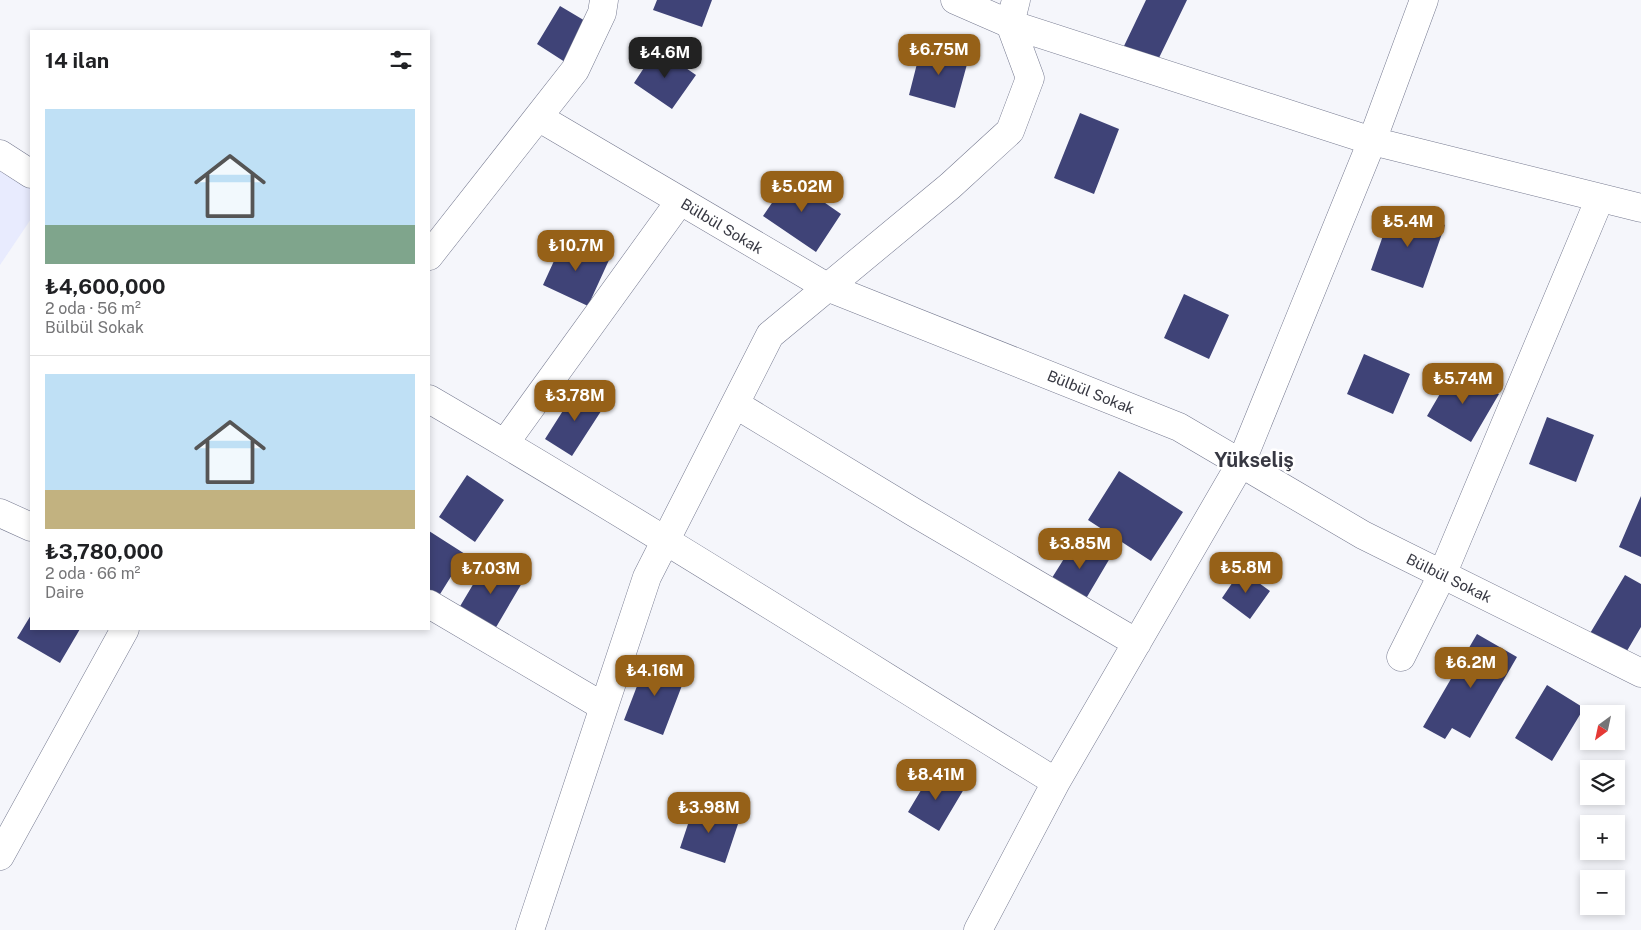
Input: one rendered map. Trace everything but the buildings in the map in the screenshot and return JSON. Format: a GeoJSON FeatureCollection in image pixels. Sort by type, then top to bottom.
{"type":"FeatureCollection","features":[{"type":"Feature","properties":{"kind":"street"},"geometry":{"type":"LineString","coordinates":[[430,255],[575,70],[602,13],[604,0]]}},
{"type":"Feature","properties":{"kind":"street"},"geometry":{"type":"LineString","coordinates":[[955,0],[1013,12],[1372,142],[1641,208]]}},
{"type":"Feature","properties":{"kind":"street"},"geometry":{"type":"LineString","coordinates":[[978,930],[1056,782],[1241,463],[1372,142],[1424,0]]}},
{"type":"Feature","properties":{"kind":"street"},"geometry":{"type":"LineString","coordinates":[[530,930],[647,577],[770,334],[950,186],[1010,131],[1030,78],[1013,12]]}},
{"type":"Feature","properties":{"kind":"street","name":"Bülbül Sokak"},"geometry":{"type":"LineString","coordinates":[[538,116],[827,287],[1179,427],[1363,536],[1641,673]]}},
{"type":"Feature","properties":{"kind":"street"},"geometry":{"type":"LineString","coordinates":[[0,154],[30,173]]}},
{"type":"Feature","properties":{"kind":"street"},"geometry":{"type":"LineString","coordinates":[[1401,657],[1442,575],[1600,198]]}},
{"type":"Feature","properties":{"kind":"street"},"geometry":{"type":"LineString","coordinates":[[505,443],[680,201]]}},
{"type":"Feature","properties":{"kind":"street"},"geometry":{"type":"LineString","coordinates":[[430,400],[505,443],[1056,782]]}},
{"type":"Feature","properties":{"kind":"street"},"geometry":{"type":"LineString","coordinates":[[735,404],[906,508],[1137,643]]}},
{"type":"Feature","properties":{"kind":"street"},"geometry":{"type":"LineString","coordinates":[[0,513],[30,528]]}},
{"type":"Feature","properties":{"kind":"street"},"geometry":{"type":"LineString","coordinates":[[430,605],[604,707]]}},
{"type":"Feature","properties":{"kind":"street"},"geometry":{"type":"LineString","coordinates":[[0,856],[124,630]]}},
{"type":"Feature","properties":{"kind":"shaded area"},"geometry":{"type":"Polygon","coordinates":[[[0,162],[30,179],[30,220],[0,265],[0,162]]]}},
{"type":"Feature","properties":{"kind":"district","name":"Yükseliş"},"geometry":{"type":"Point","coordinates":[1254,460]}}]}
